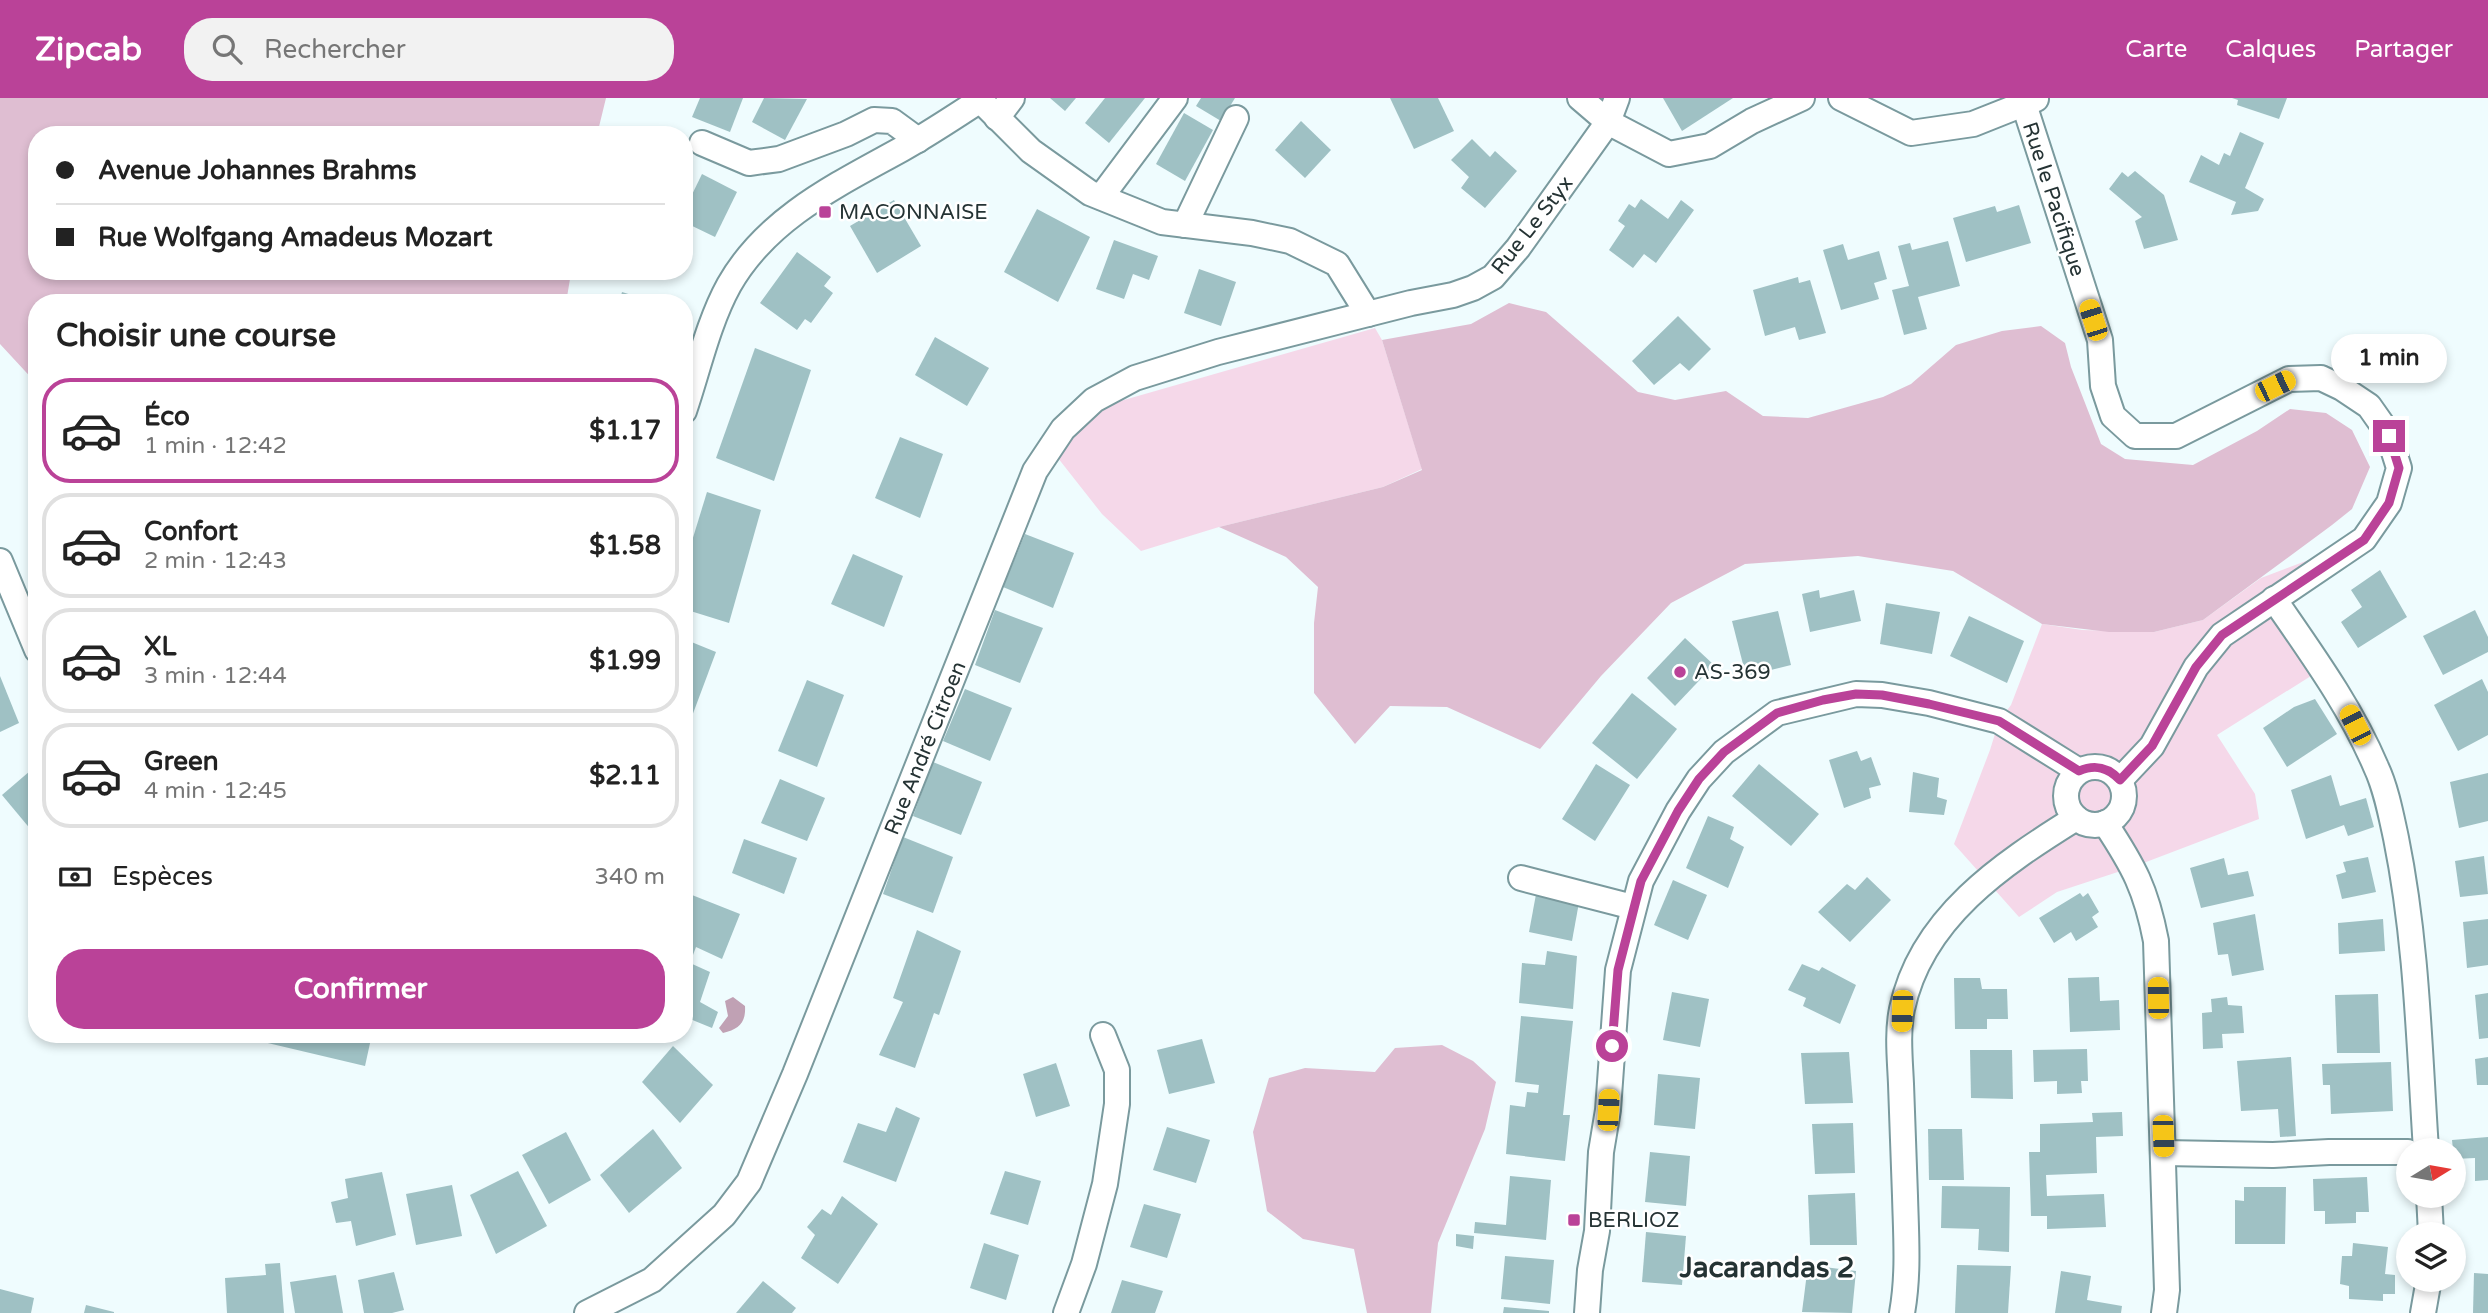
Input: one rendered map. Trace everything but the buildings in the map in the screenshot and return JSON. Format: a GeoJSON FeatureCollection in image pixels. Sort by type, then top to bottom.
{"type":"FeatureCollection","features":[{"type":"Feature","properties":{"kind":"street"},"geometry":{"type":"LineString","coordinates":[[693,383],[718,307],[736,275],[768,234],[802,207],[980,104],[1012,98]]}},
{"type":"Feature","properties":{"kind":"street"},"geometry":{"type":"LineString","coordinates":[[1101,197],[1175,98]]}},
{"type":"Feature","properties":{"kind":"street"},"geometry":{"type":"LineString","coordinates":[[1580,98],[1608,122],[1670,154],[1710,146],[1752,121],[1802,98]]}},
{"type":"Feature","properties":{"kind":"street","name":"Rue Le Styx"},"geometry":{"type":"LineString","coordinates":[[1368,314],[1453,295],[1493,277],[1518,248],[1608,122],[1617,98]]}},
{"type":"Feature","properties":{"kind":"street"},"geometry":{"type":"LineString","coordinates":[[1841,98],[1912,133],[1973,124],[2028,100]]}},
{"type":"Feature","properties":{"kind":"street","name":"Rue le Pacifique"},"geometry":{"type":"LineString","coordinates":[[2028,100],[2100,340],[2103,386],[2113,416],[2135,436],[2176,436],[2289,379],[2321,378],[2369,406],[2388,433],[2399,468],[2389,503],[2364,540],[2222,635],[2196,667],[2152,746],[2120,780]]}},
{"type":"Feature","properties":{"kind":"street"},"geometry":{"type":"LineString","coordinates":[[980,104],[1031,151],[1090,193],[1162,222],[1252,233],[1290,241],[1337,264],[1368,314]]}},
{"type":"Feature","properties":{"kind":"street"},"geometry":{"type":"LineString","coordinates":[[1185,225],[1236,118]]}},
{"type":"Feature","properties":{"kind":"street"},"geometry":{"type":"LineString","coordinates":[[702,143],[749,163],[779,159],[846,134],[874,120],[892,121],[918,140]]}},
{"type":"Feature","properties":{"kind":"street","name":"Rue André Citroen"},"geometry":{"type":"LineString","coordinates":[[587,1313],[652,1280],[724,1215],[749,1182],[795,1074],[1035,471],[1063,429],[1094,400],[1135,378],[1218,352],[1368,314]]}},
{"type":"Feature","properties":{"kind":"street"},"geometry":{"type":"LineString","coordinates":[[0,561],[28,628]]}},
{"type":"Feature","properties":{"kind":"street"},"geometry":{"type":"LineString","coordinates":[[2274,599],[2342,699],[2377,768],[2406,885],[2422,1047],[2426,1138]]}},
{"type":"Feature","properties":{"kind":"street"},"geometry":{"type":"LineString","coordinates":[[1587,1313],[1590,1270],[1597,1231],[1601,1152],[1608,1110],[1618,970],[1641,881],[1678,811],[1699,779],[1724,752],[1777,713],[1801,705],[1856,694],[1882,695],[1937,705],[1999,721],[2079,771]]}},
{"type":"Feature","properties":{"kind":"street"},"geometry":{"type":"LineString","coordinates":[[2105,768],[2120,780],[2123,805],[2119,813],[2105,823],[2090,825],[2076,818],[2070,811],[2066,794],[2072,778],[2079,771],[2105,768]]}},
{"type":"Feature","properties":{"kind":"street"},"geometry":{"type":"LineString","coordinates":[[1902,1313],[1907,1275],[1900,1055],[1902,1011],[1914,971],[1928,944],[1955,909],[1988,878],[2076,818]]}},
{"type":"Feature","properties":{"kind":"street"},"geometry":{"type":"LineString","coordinates":[[2105,823],[2138,879],[2148,902],[2156,942],[2167,1290],[2164,1313]]}},
{"type":"Feature","properties":{"kind":"street"},"geometry":{"type":"LineString","coordinates":[[1521,878],[1633,906]]}},
{"type":"Feature","properties":{"kind":"street"},"geometry":{"type":"LineString","coordinates":[[1066,1313],[1084,1264],[1105,1184],[1115,1118],[1117,1070],[1102,1034]]}},
{"type":"Feature","properties":{"kind":"street"},"geometry":{"type":"LineString","coordinates":[[2164,1153],[2273,1155],[2342,1151],[2396,1152]]}},
{"type":"Feature","properties":{"kind":"street"},"geometry":{"type":"LineString","coordinates":[[2423,1313],[2427,1292]]}},
{"type":"Feature","properties":{"kind":"shaded area"},"geometry":{"type":"Polygon","coordinates":[[[0,98],[606,98],[599,126],[28,126],[28,280],[570,280],[568,294],[28,294],[28,374],[0,344],[0,98]]]}},
{"type":"Feature","properties":{"kind":"shaded area"},"geometry":{"type":"Polygon","coordinates":[[[1509,303],[1546,312],[1638,392],[1675,400],[1726,391],[1763,416],[1808,418],[1883,397],[1911,384],[1956,345],[2002,331],[2041,326],[2065,343],[2071,367],[2101,444],[2125,459],[2193,465],[2257,431],[2290,409],[2326,413],[2352,430],[2370,467],[2352,509],[2203,620],[2154,632],[2109,632],[2042,624],[1953,571],[1858,556],[1745,564],[1671,603],[1601,676],[1540,749],[1447,707],[1390,706],[1355,744],[1314,693],[1314,623],[1318,587],[1286,557],[1219,527],[1383,487],[1422,470],[1382,340],[1471,324],[1509,303]]]}},
{"type":"Feature","properties":{"kind":"shaded area"},"geometry":{"type":"Polygon","coordinates":[[[1375,328],[1382,340],[1422,469],[1383,487],[1219,527],[1141,551],[1102,514],[1054,453],[1086,419],[1117,402],[1375,328]]]}},
{"type":"Feature","properties":{"kind":"shaded area"},"geometry":{"type":"Polygon","coordinates":[[[2364,539],[2275,599],[2322,669],[2217,735],[2255,794],[2259,819],[2133,867],[2057,892],[2019,917],[1954,844],[1999,721],[2011,705],[2042,624],[2082,630],[2154,632],[2203,620],[2261,578],[2364,539]]]}},
{"type":"Feature","properties":{"kind":"shaded area"},"geometry":{"type":"Polygon","coordinates":[[[733,997],[745,1006],[743,1021],[723,1033],[719,1028],[728,1016],[725,1001],[733,997]]]}},
{"type":"Feature","properties":{"kind":"shaded area"},"geometry":{"type":"Polygon","coordinates":[[[1442,1045],[1473,1061],[1496,1082],[1485,1129],[1438,1243],[1431,1313],[1367,1313],[1354,1249],[1303,1239],[1267,1211],[1253,1132],[1269,1078],[1305,1068],[1375,1072],[1395,1048],[1442,1045]]]}},
{"type":"Feature","properties":{"kind":"place","name":"MACONNAISE"},"geometry":{"type":"Point","coordinates":[825,212]}},
{"type":"Feature","properties":{"kind":"place","name":"AS-369"},"geometry":{"type":"Point","coordinates":[1680,672]}},
{"type":"Feature","properties":{"kind":"place","name":"BERLIOZ"},"geometry":{"type":"Point","coordinates":[1574,1220]}},
{"type":"Feature","properties":{"kind":"district","name":"Jacarandas 2"},"geometry":{"type":"Point","coordinates":[1767,1267]}},
{"type":"Feature","properties":{"kind":"route"},"geometry":{"type":"LineString","coordinates":[[1612,1046],[1618,970],[1641,881],[1678,811],[1699,779],[1724,752],[1759,724],[1777,713],[1801,705],[1856,694],[1882,695],[1937,705],[1999,721],[2079,771],[2096,766],[2105,768],[2120,780],[2152,746],[2196,667],[2222,635],[2364,540],[2389,503],[2399,468],[2389,436]]}}]}
